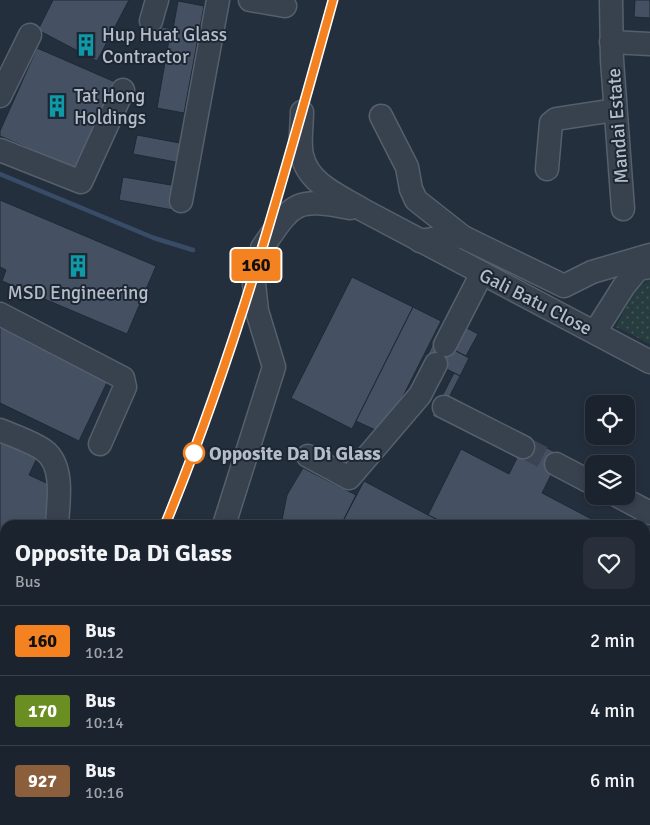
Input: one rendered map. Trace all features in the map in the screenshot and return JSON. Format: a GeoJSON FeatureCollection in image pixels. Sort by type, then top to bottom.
{"type":"FeatureCollection","features":[{"type":"Feature","properties":{"kind":"street"},"geometry":{"type":"LineString","coordinates":[[181,202],[218,0]]}},
{"type":"Feature","properties":{"kind":"street"},"geometry":{"type":"LineString","coordinates":[[250,0],[285,6]]}},
{"type":"Feature","properties":{"kind":"street","name":"Mandai Estate"},"geometry":{"type":"LineString","coordinates":[[611,0],[611,42],[623,209]]}},
{"type":"Feature","properties":{"kind":"street"},"geometry":{"type":"LineString","coordinates":[[0,96],[30,35]]}},
{"type":"Feature","properties":{"kind":"street","name":"Mandai Estate"},"geometry":{"type":"LineString","coordinates":[[611,42],[650,44]]}},
{"type":"Feature","properties":{"kind":"street"},"geometry":{"type":"LineString","coordinates":[[0,150],[81,182],[123,90]]}},
{"type":"Feature","properties":{"kind":"street"},"geometry":{"type":"LineString","coordinates":[[547,169],[552,123],[556,119],[615,110]]}},
{"type":"Feature","properties":{"kind":"street","name":"Gali Batu Close"},"geometry":{"type":"LineString","coordinates":[[302,112],[302,154],[312,177],[363,210],[650,362]]}},
{"type":"Feature","properties":{"kind":"street","name":"Gali Batu Close"},"geometry":{"type":"LineString","coordinates":[[381,116],[407,168],[411,189],[416,200],[463,236],[564,286],[592,272],[650,255]]}},
{"type":"Feature","properties":{"kind":"street","name":"Gali Batu Close"},"geometry":{"type":"LineString","coordinates":[[262,248],[287,211],[302,203],[320,202],[363,210]]}},
{"type":"Feature","properties":{"kind":"street"},"geometry":{"type":"LineString","coordinates":[[420,241],[450,236],[463,236]]}},
{"type":"Feature","properties":{"kind":"street"},"geometry":{"type":"LineString","coordinates":[[595,332],[624,286],[638,269],[650,267]]}},
{"type":"Feature","properties":{"kind":"street"},"geometry":{"type":"LineString","coordinates":[[308,456],[349,478],[434,402],[440,354],[482,273]]}},
{"type":"Feature","properties":{"kind":"street"},"geometry":{"type":"LineString","coordinates":[[226,520],[274,367],[257,311],[254,274]]}},
{"type":"Feature","properties":{"kind":"street"},"geometry":{"type":"LineString","coordinates":[[0,314],[123,378],[125,387],[100,444]]}},
{"type":"Feature","properties":{"kind":"street"},"geometry":{"type":"LineString","coordinates":[[434,402],[523,447]]}},
{"type":"Feature","properties":{"kind":"street"},"geometry":{"type":"LineString","coordinates":[[0,430],[45,450],[52,458],[56,468],[58,489],[57,520]]}},
{"type":"Feature","properties":{"kind":"street"},"geometry":{"type":"LineString","coordinates":[[556,464],[585,479]]}},
{"type":"Feature","properties":{"kind":"street"},"geometry":{"type":"LineString","coordinates":[[635,505],[650,513]]}},
{"type":"Feature","properties":{"kind":"green space"},"geometry":{"type":"Polygon","coordinates":[[[650,280],[650,344],[616,327],[635,293],[650,280]]]}},
{"type":"Feature","properties":{"kind":"building","name":"Hup Huat Glass Contractor"},"geometry":{"type":"Polygon","coordinates":[[[53,0],[129,0],[97,61],[38,30],[53,0]]]}},
{"type":"Feature","properties":{"kind":"building"},"geometry":{"type":"Polygon","coordinates":[[[635,0],[650,0],[650,18],[634,17],[635,0]]]}},
{"type":"Feature","properties":{"kind":"building"},"geometry":{"type":"Polygon","coordinates":[[[178,1],[204,6],[184,113],[157,108],[169,40],[149,36],[151,30],[161,32],[162,27],[173,29],[178,1]]]}},
{"type":"Feature","properties":{"kind":"building","name":"Tat Hong Holdings"},"geometry":{"type":"Polygon","coordinates":[[[37,48],[115,82],[76,169],[0,136],[0,131],[37,48]]]}},
{"type":"Feature","properties":{"kind":"building"},"geometry":{"type":"Polygon","coordinates":[[[137,135],[185,144],[181,163],[133,154],[137,135]]]}},
{"type":"Feature","properties":{"kind":"building"},"geometry":{"type":"Polygon","coordinates":[[[123,177],[177,186],[173,210],[119,200],[123,177]]]}},
{"type":"Feature","properties":{"kind":"building","name":"MSD Engineering"},"geometry":{"type":"Polygon","coordinates":[[[0,200],[156,266],[127,334],[2,281],[6,270],[0,267],[0,200]]]}},
{"type":"Feature","properties":{"kind":"building"},"geometry":{"type":"Polygon","coordinates":[[[352,277],[413,307],[352,429],[291,398],[352,277]]]}},
{"type":"Feature","properties":{"kind":"building"},"geometry":{"type":"Polygon","coordinates":[[[413,307],[441,321],[384,434],[356,421],[413,307]]]}},
{"type":"Feature","properties":{"kind":"building"},"geometry":{"type":"Polygon","coordinates":[[[0,319],[112,372],[79,441],[0,403],[0,319]]]}},
{"type":"Feature","properties":{"kind":"building"},"geometry":{"type":"Polygon","coordinates":[[[465,327],[478,334],[466,356],[454,350],[465,327]]]}},
{"type":"Feature","properties":{"kind":"building"},"geometry":{"type":"Polygon","coordinates":[[[435,340],[469,358],[460,376],[426,358],[435,340]]]}},
{"type":"Feature","properties":{"kind":"building"},"geometry":{"type":"Polygon","coordinates":[[[454,373],[460,376],[438,419],[432,416],[454,373]]]}},
{"type":"Feature","properties":{"kind":"building"},"geometry":{"type":"Polygon","coordinates":[[[527,438],[561,455],[542,493],[593,520],[438,520],[428,515],[461,449],[509,474],[527,438]]]}},
{"type":"Feature","properties":{"kind":"building"},"geometry":{"type":"Polygon","coordinates":[[[0,440],[37,458],[29,475],[53,486],[51,520],[0,520],[0,440]]]}},
{"type":"Feature","properties":{"kind":"building"},"geometry":{"type":"Polygon","coordinates":[[[303,468],[356,495],[344,520],[282,520],[287,495],[303,468]]]}},
{"type":"Feature","properties":{"kind":"building"},"geometry":{"type":"Polygon","coordinates":[[[364,481],[438,520],[344,520],[364,481]]]}},
{"type":"Feature","properties":{"kind":"waterway"},"geometry":{"type":"LineString","coordinates":[[0,174],[154,238],[193,250]]}},
{"type":"Feature","properties":{"kind":"tunnel"},"geometry":{"type":"LineString","coordinates":[[523,447],[556,464]]}},
{"type":"Feature","properties":{"kind":"bus line","name":"160"},"geometry":{"type":"LineString","coordinates":[[167,520],[202,432],[232,345],[302,112],[333,0]]}},
{"type":"Feature","properties":{"kind":"place","name":"Hup Huat Glass Contractor"},"geometry":{"type":"Point","coordinates":[86,45]}},
{"type":"Feature","properties":{"kind":"place","name":"Tat Hong Holdings"},"geometry":{"type":"Point","coordinates":[57,106]}},
{"type":"Feature","properties":{"kind":"place","name":"MSD Engineering"},"geometry":{"type":"Point","coordinates":[78,266]}},
{"type":"Feature","properties":{"kind":"place","name":"Opposite Da Di Glass"},"geometry":{"type":"Point","coordinates":[194,453]}}]}
